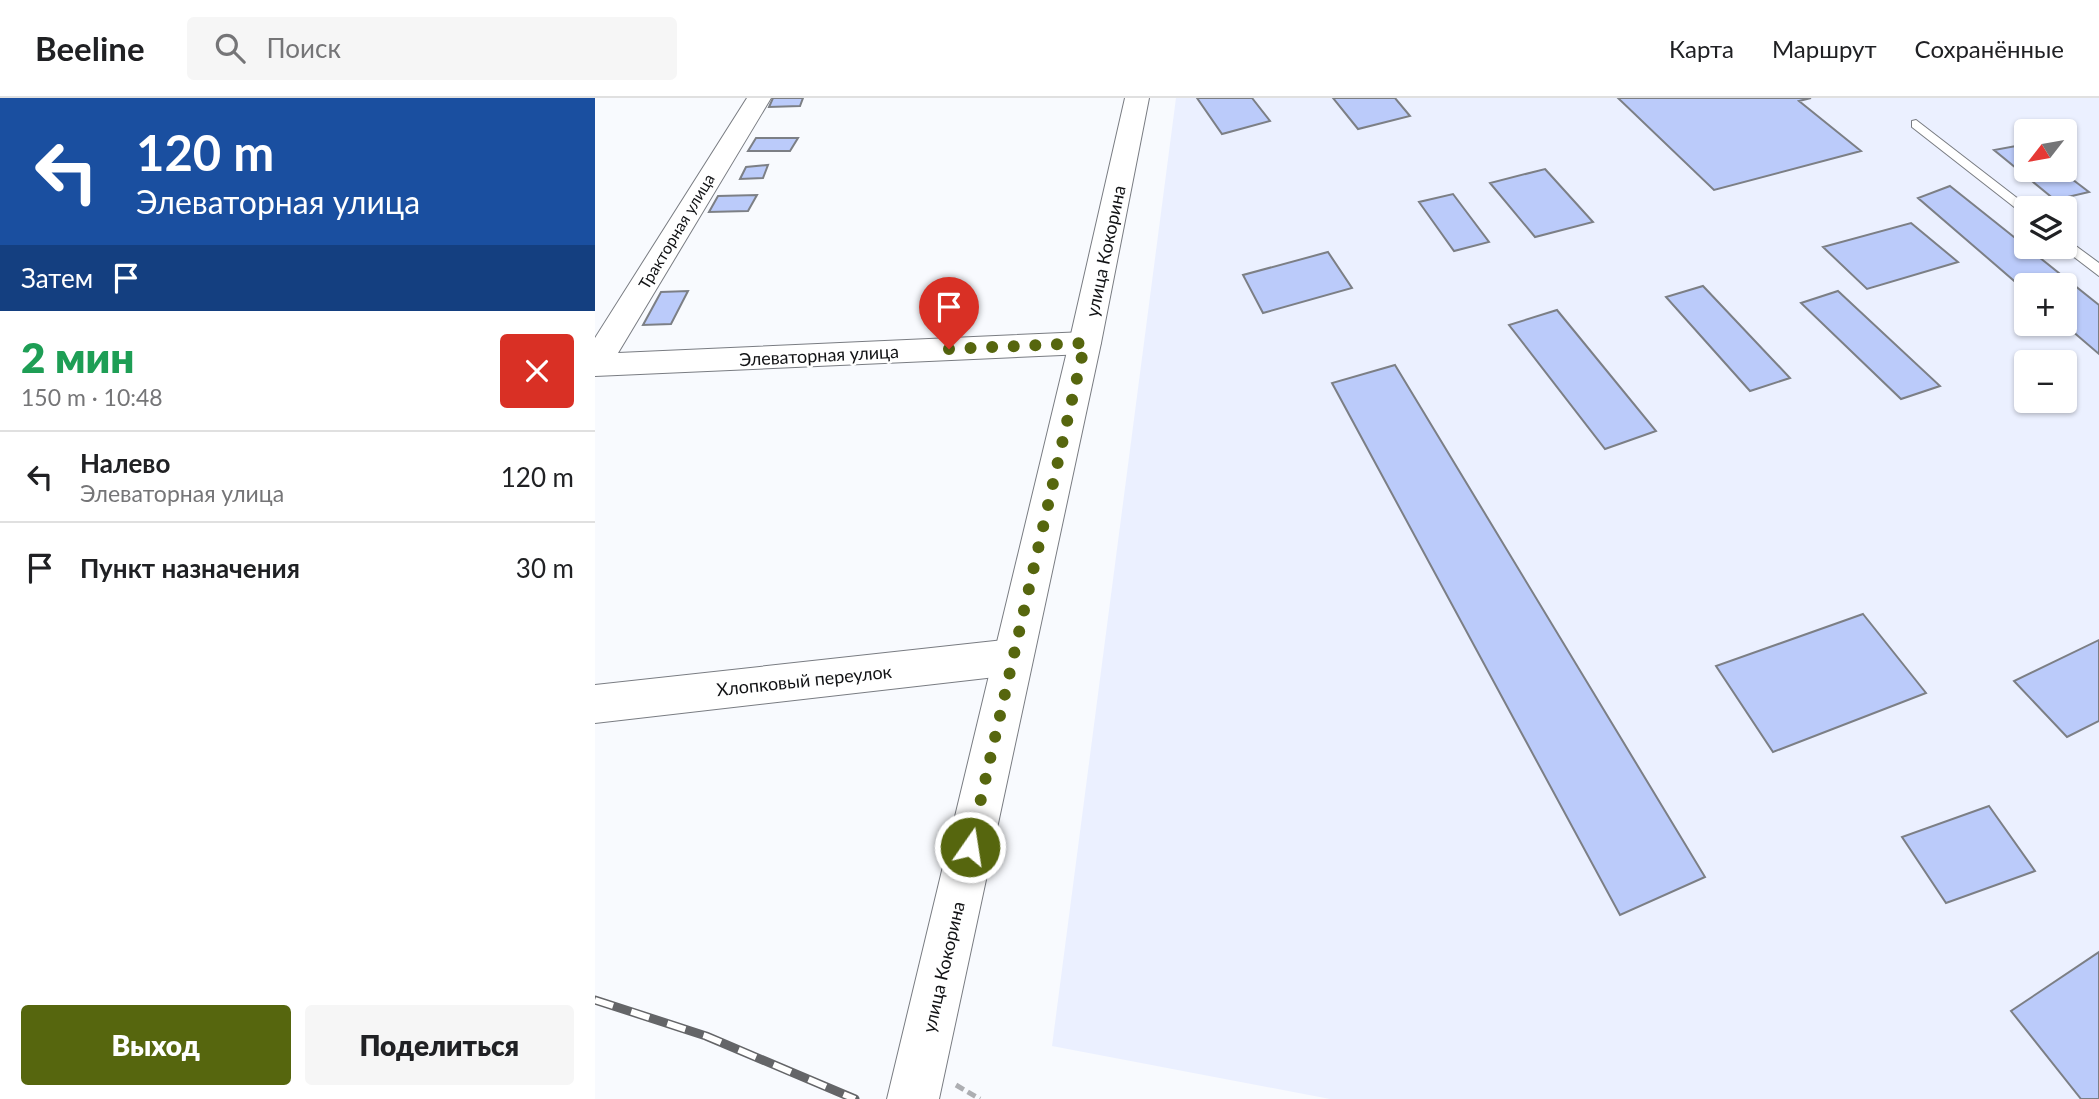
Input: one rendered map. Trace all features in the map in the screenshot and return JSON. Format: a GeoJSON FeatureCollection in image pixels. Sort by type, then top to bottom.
{"type":"FeatureCollection","features":[{"type":"Feature","properties":{"kind":"street","name":"Тракторная улица"},"geometry":{"type":"LineString","coordinates":[[595,365],[759,98]]}},
{"type":"Feature","properties":{"kind":"street","name":"улица Кокорина"},"geometry":{"type":"LineString","coordinates":[[913,1099],[1085,343],[1137,98]]}},
{"type":"Feature","properties":{"kind":"street","name":"Элеваторная улица"},"geometry":{"type":"LineString","coordinates":[[595,365],[1085,343]]}},
{"type":"Feature","properties":{"kind":"street","name":"Хлопковый переулок"},"geometry":{"type":"LineString","coordinates":[[595,704],[1013,657]]}},
{"type":"Feature","properties":{"kind":"lane"},"geometry":{"type":"LineString","coordinates":[[1916,124],[2014,203]]}},
{"type":"Feature","properties":{"kind":"lane"},"geometry":{"type":"LineString","coordinates":[[2077,253],[2099,271]]}},
{"type":"Feature","properties":{"kind":"shaded area"},"geometry":{"type":"Polygon","coordinates":[[[1176,98],[2099,98],[2099,1099],[1330,1099],[1052,1046],[1176,98]]]}},
{"type":"Feature","properties":{"kind":"building"},"geometry":{"type":"Polygon","coordinates":[[[773,98],[803,98],[800,106],[769,107],[773,98]]]}},
{"type":"Feature","properties":{"kind":"building"},"geometry":{"type":"Polygon","coordinates":[[[1197,98],[1252,98],[1270,121],[1222,134],[1197,98]]]}},
{"type":"Feature","properties":{"kind":"building"},"geometry":{"type":"Polygon","coordinates":[[[1333,98],[1395,98],[1410,116],[1358,129],[1333,98]]]}},
{"type":"Feature","properties":{"kind":"building"},"geometry":{"type":"Polygon","coordinates":[[[1618,98],[1811,98],[1799,101],[1861,151],[1714,190],[1618,98]]]}},
{"type":"Feature","properties":{"kind":"building"},"geometry":{"type":"Polygon","coordinates":[[[756,138],[798,138],[790,151],[748,151],[756,138]]]}},
{"type":"Feature","properties":{"kind":"building"},"geometry":{"type":"Polygon","coordinates":[[[2014,146],[2014,166],[1994,150],[2014,146]]]}},
{"type":"Feature","properties":{"kind":"building"},"geometry":{"type":"Polygon","coordinates":[[[768,165],[763,178],[740,179],[746,167],[768,165]]]}},
{"type":"Feature","properties":{"kind":"building"},"geometry":{"type":"Polygon","coordinates":[[[1545,169],[1593,222],[1535,237],[1490,183],[1545,169]]]}},
{"type":"Feature","properties":{"kind":"building"},"geometry":{"type":"Polygon","coordinates":[[[2033,182],[2076,182],[2089,192],[2072,196],[2050,196],[2033,182]]]}},
{"type":"Feature","properties":{"kind":"building"},"geometry":{"type":"Polygon","coordinates":[[[1950,186],[2014,237],[2014,259],[2041,259],[2059,273],[2014,273],[2014,281],[1918,198],[1950,186]]]}},
{"type":"Feature","properties":{"kind":"building"},"geometry":{"type":"Polygon","coordinates":[[[1453,194],[1489,242],[1454,251],[1419,202],[1453,194]]]}},
{"type":"Feature","properties":{"kind":"building"},"geometry":{"type":"Polygon","coordinates":[[[757,195],[748,211],[709,212],[718,196],[757,195]]]}},
{"type":"Feature","properties":{"kind":"building"},"geometry":{"type":"Polygon","coordinates":[[[1911,223],[1958,262],[1867,289],[1823,247],[1911,223]]]}},
{"type":"Feature","properties":{"kind":"building"},"geometry":{"type":"Polygon","coordinates":[[[1328,252],[1352,288],[1263,313],[1243,275],[1328,252]]]}},
{"type":"Feature","properties":{"kind":"building"},"geometry":{"type":"Polygon","coordinates":[[[1703,286],[1790,378],[1750,391],[1666,297],[1703,286]]]}},
{"type":"Feature","properties":{"kind":"building"},"geometry":{"type":"Polygon","coordinates":[[[2077,287],[2099,305],[2099,354],[2077,335],[2077,287]]]}},
{"type":"Feature","properties":{"kind":"building"},"geometry":{"type":"Polygon","coordinates":[[[688,291],[671,324],[643,325],[661,292],[688,291]]]}},
{"type":"Feature","properties":{"kind":"building"},"geometry":{"type":"Polygon","coordinates":[[[1838,291],[1940,386],[1901,399],[1801,303],[1838,291]]]}},
{"type":"Feature","properties":{"kind":"building"},"geometry":{"type":"Polygon","coordinates":[[[1557,310],[1656,431],[1605,449],[1509,325],[1557,310]]]}},
{"type":"Feature","properties":{"kind":"building"},"geometry":{"type":"Polygon","coordinates":[[[1395,365],[1705,877],[1620,915],[1332,383],[1395,365]]]}},
{"type":"Feature","properties":{"kind":"building"},"geometry":{"type":"Polygon","coordinates":[[[1863,614],[1926,693],[1773,752],[1716,666],[1863,614]]]}},
{"type":"Feature","properties":{"kind":"building"},"geometry":{"type":"Polygon","coordinates":[[[2099,640],[2099,721],[2067,737],[2014,681],[2099,640]]]}},
{"type":"Feature","properties":{"kind":"building"},"geometry":{"type":"Polygon","coordinates":[[[1989,806],[2035,871],[1946,903],[1902,837],[1989,806]]]}},
{"type":"Feature","properties":{"kind":"building"},"geometry":{"type":"Polygon","coordinates":[[[2099,952],[2099,1099],[2081,1099],[2011,1011],[2099,952]]]}},
{"type":"Feature","properties":{"kind":"railway"},"geometry":{"type":"LineString","coordinates":[[595,1000],[706,1036],[855,1099]]}},
{"type":"Feature","properties":{"kind":"route"},"geometry":{"type":"LineString","coordinates":[[949,349],[1085,343],[970,847]]}}]}
